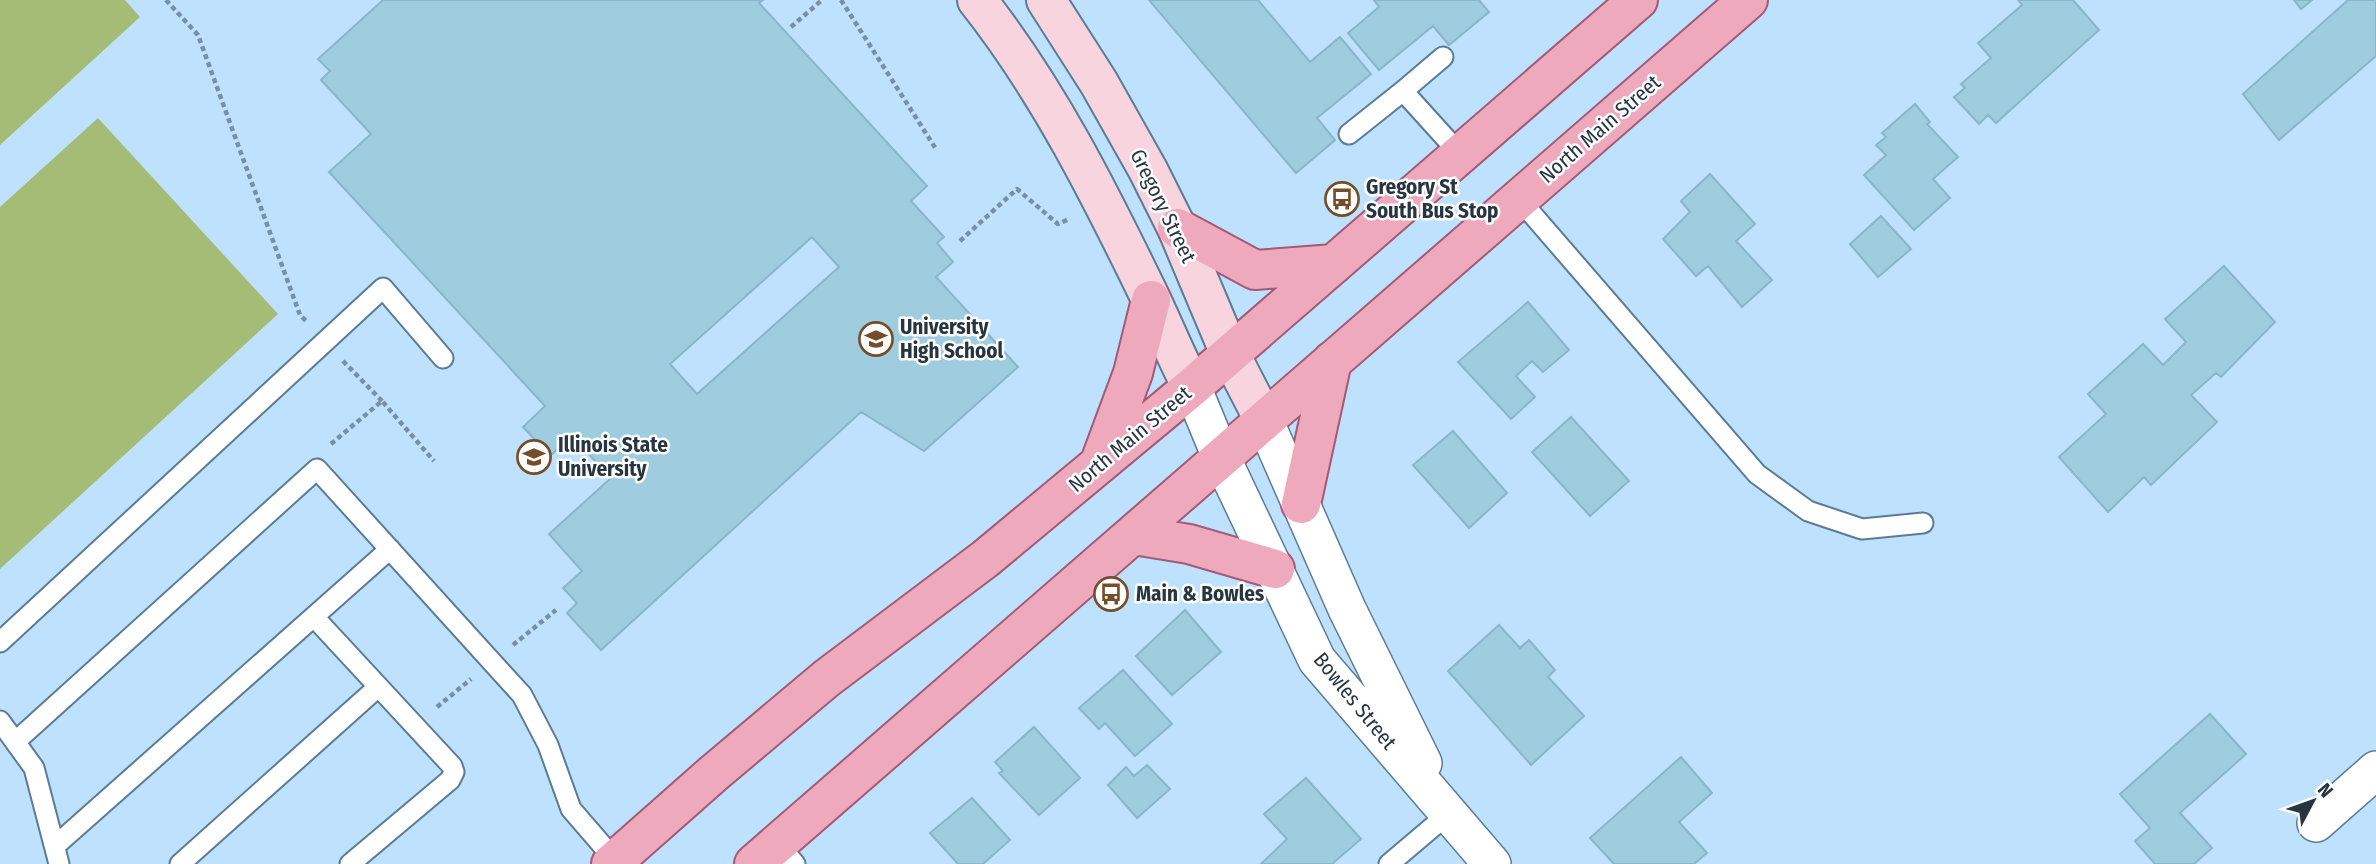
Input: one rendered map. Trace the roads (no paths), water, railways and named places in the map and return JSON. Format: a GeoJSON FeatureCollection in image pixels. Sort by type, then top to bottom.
{"type":"FeatureCollection","features":[{"type":"Feature","properties":{"kind":"main road"},"geometry":{"type":"LineString","coordinates":[[977,0],[1057,116],[1102,200],[1192,387]]}},
{"type":"Feature","properties":{"kind":"main road","name":"Gregory Street"},"geometry":{"type":"LineString","coordinates":[[1046,0],[1099,83],[1148,170],[1177,228],[1230,354],[1264,420]]}},
{"type":"Feature","properties":{"kind":"main road","name":"North Main Street"},"geometry":{"type":"LineString","coordinates":[[613,862],[817,687],[985,559],[1192,387],[1638,0]]}},
{"type":"Feature","properties":{"kind":"main road","name":"North Main Street"},"geometry":{"type":"LineString","coordinates":[[776,857],[1221,457],[1748,0]]}},
{"type":"Feature","properties":{"kind":"main road"},"geometry":{"type":"LineString","coordinates":[[1177,228],[1255,270],[1334,264]]}},
{"type":"Feature","properties":{"kind":"main road"},"geometry":{"type":"LineString","coordinates":[[1100,464],[1133,373],[1151,300]]}},
{"type":"Feature","properties":{"kind":"main road"},"geometry":{"type":"LineString","coordinates":[[1301,504],[1332,361]]}},
{"type":"Feature","properties":{"kind":"main road"},"geometry":{"type":"LineString","coordinates":[[1134,535],[1189,544],[1275,569]]}},
{"type":"Feature","properties":{"kind":"street","name":"Bowles Street"},"geometry":{"type":"LineString","coordinates":[[1192,387],[1221,457],[1317,660],[1492,864]]}},
{"type":"Feature","properties":{"kind":"street","name":"Bowles Street"},"geometry":{"type":"LineString","coordinates":[[1264,420],[1347,609],[1448,814]]}},
{"type":"Feature","properties":{"kind":"street"},"geometry":{"type":"LineString","coordinates":[[2316,823],[2376,770]]}},
{"type":"Feature","properties":{"kind":"lane"},"geometry":{"type":"LineString","coordinates":[[1349,134],[1443,57]]}},
{"type":"Feature","properties":{"kind":"lane"},"geometry":{"type":"LineString","coordinates":[[1403,90],[1460,154]]}},
{"type":"Feature","properties":{"kind":"lane"},"geometry":{"type":"LineString","coordinates":[[1519,199],[1757,474],[1808,511],[1862,529],[1923,523]]}},
{"type":"Feature","properties":{"kind":"lane"},"geometry":{"type":"LineString","coordinates":[[0,642],[383,288],[443,358]]}},
{"type":"Feature","properties":{"kind":"lane"},"geometry":{"type":"LineString","coordinates":[[15,741],[317,469],[522,695],[548,745],[572,809],[613,862]]}},
{"type":"Feature","properties":{"kind":"lane"},"geometry":{"type":"LineString","coordinates":[[0,722],[34,768],[57,855],[390,549]]}},
{"type":"Feature","properties":{"kind":"lane"},"geometry":{"type":"LineString","coordinates":[[314,617],[452,765],[454,772],[450,780],[350,864]]}},
{"type":"Feature","properties":{"kind":"lane"},"geometry":{"type":"LineString","coordinates":[[180,864],[378,687]]}},
{"type":"Feature","properties":{"kind":"lane"},"geometry":{"type":"LineString","coordinates":[[1390,864],[1448,814]]}},
{"type":"Feature","properties":{"kind":"place","name":"Gregory St South Bus Stop"},"geometry":{"type":"Point","coordinates":[1342,199]}},
{"type":"Feature","properties":{"kind":"place","name":"University High School"},"geometry":{"type":"Point","coordinates":[876,339]}},
{"type":"Feature","properties":{"kind":"place","name":"Illinois State University"},"geometry":{"type":"Point","coordinates":[534,457]}},
{"type":"Feature","properties":{"kind":"place","name":"Main & Bowles"},"geometry":{"type":"Point","coordinates":[1111,594]}}]}
